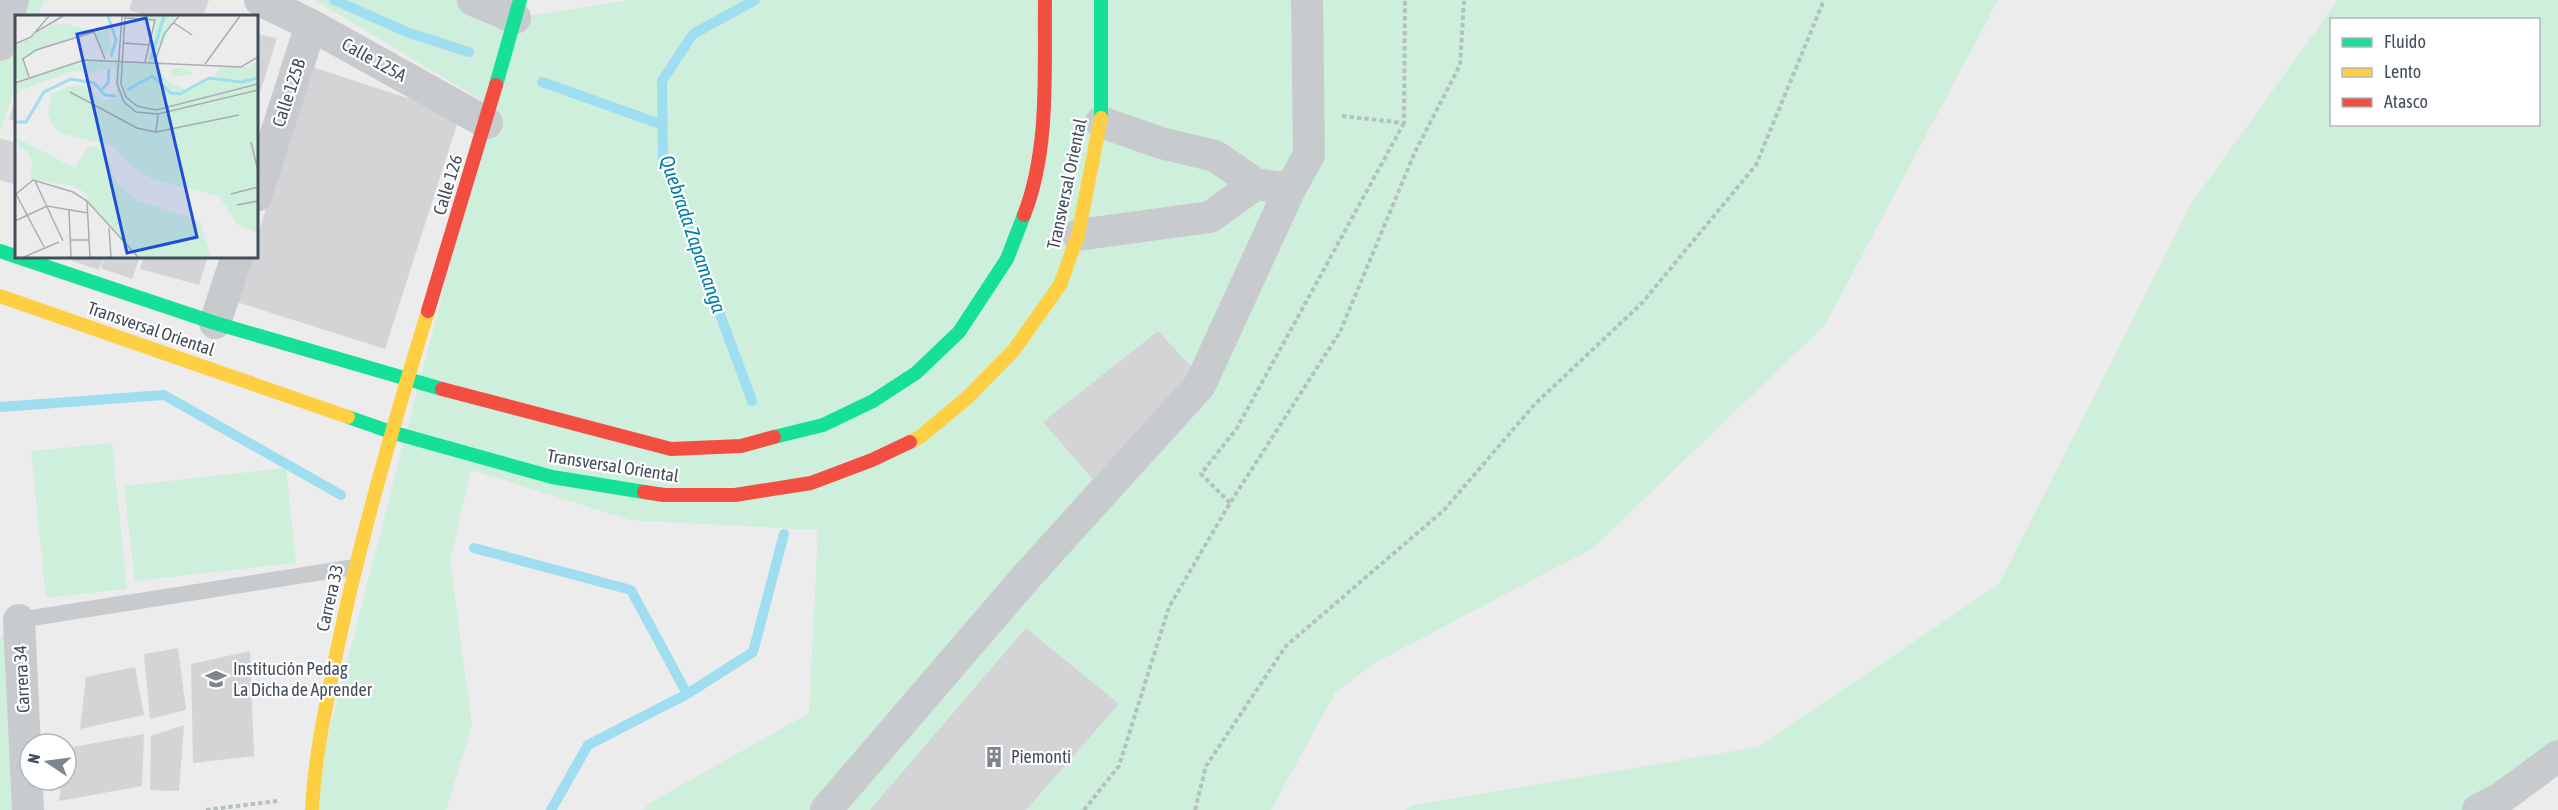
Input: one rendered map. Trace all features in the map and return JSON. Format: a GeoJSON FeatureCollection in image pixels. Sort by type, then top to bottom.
{"type":"FeatureCollection","features":[{"type":"Feature","properties":{"kind":"main road","name":"Transversal Oriental"},"geometry":{"type":"LineString","coordinates":[[21,258],[215,323],[406,379],[671,448],[741,446],[823,425],[873,401],[916,373],[959,332],[1007,259],[1031,197],[1042,131],[1046,64],[1045,0]]}},
{"type":"Feature","properties":{"kind":"main road","name":"Transversal Oriental"},"geometry":{"type":"LineString","coordinates":[[0,296],[391,432],[552,477],[664,495],[735,495],[811,483],[872,460],[920,437],[968,397],[1014,350],[1060,285],[1077,235],[1101,122],[1101,0]]}},
{"type":"Feature","properties":{"kind":"main road","name":"Calle 126"},"geometry":{"type":"LineString","coordinates":[[391,432],[487,123],[518,9]]}},
{"type":"Feature","properties":{"kind":"main road","name":"Transversal Oriental"},"geometry":{"type":"LineString","coordinates":[[0,251],[15,256]]}},
{"type":"Feature","properties":{"kind":"main road","name":"Carrera 33"},"geometry":{"type":"LineString","coordinates":[[312,803],[338,643],[355,567],[391,432]]}},
{"type":"Feature","properties":{"kind":"street"},"geometry":{"type":"LineString","coordinates":[[0,45],[13,0]]}},
{"type":"Feature","properties":{"kind":"street","name":"Calle 125A"},"geometry":{"type":"LineString","coordinates":[[260,0],[311,25],[487,123]]}},
{"type":"Feature","properties":{"kind":"street"},"geometry":{"type":"LineString","coordinates":[[473,0],[518,9]]}},
{"type":"Feature","properties":{"kind":"street"},"geometry":{"type":"LineString","coordinates":[[826,810],[1028,575],[1200,385],[1290,189],[1309,155],[1307,0]]}},
{"type":"Feature","properties":{"kind":"street","name":"Calle 125B"},"geometry":{"type":"LineString","coordinates":[[258,190],[311,25]]}},
{"type":"Feature","properties":{"kind":"street"},"geometry":{"type":"LineString","coordinates":[[1101,122],[1161,143],[1215,156],[1256,184],[1290,189]]}},
{"type":"Feature","properties":{"kind":"street"},"geometry":{"type":"LineString","coordinates":[[1077,235],[1210,217],[1256,184]]}},
{"type":"Feature","properties":{"kind":"street"},"geometry":{"type":"LineString","coordinates":[[215,323],[236,258]]}},
{"type":"Feature","properties":{"kind":"street","name":"Carrera 34"},"geometry":{"type":"LineString","coordinates":[[19,620],[28,810]]}},
{"type":"Feature","properties":{"kind":"street"},"geometry":{"type":"LineString","coordinates":[[2478,810],[2501,798],[2558,756]]}},
{"type":"Feature","properties":{"kind":"lane"},"geometry":{"type":"LineString","coordinates":[[19,620],[355,567]]}},
{"type":"Feature","properties":{"kind":"path"},"geometry":{"type":"LineString","coordinates":[[1230,503],[1201,474],[1237,428],[1404,123],[1405,0]]}},
{"type":"Feature","properties":{"kind":"path"},"geometry":{"type":"LineString","coordinates":[[1195,810],[1206,766],[1286,646],[1444,510],[1535,404],[1642,303],[1756,165],[1824,0]]}},
{"type":"Feature","properties":{"kind":"path"},"geometry":{"type":"LineString","coordinates":[[1084,810],[1119,766],[1169,607],[1230,503],[1340,332],[1415,152],[1460,64],[1464,2]]}},
{"type":"Feature","properties":{"kind":"path"},"geometry":{"type":"LineString","coordinates":[[1308,112],[1404,123]]}},
{"type":"Feature","properties":{"kind":"path"},"geometry":{"type":"LineString","coordinates":[[206,810],[312,803]]}},
{"type":"Feature","properties":{"kind":"green space"},"geometry":{"type":"Polygon","coordinates":[[[0,0],[44,0],[38,15],[15,15],[15,86],[0,133],[0,0]]]}},
{"type":"Feature","properties":{"kind":"green space"},"geometry":{"type":"Polygon","coordinates":[[[315,0],[473,0],[515,18],[630,0],[1998,0],[1825,325],[1593,548],[1373,664],[1335,693],[1271,810],[644,810],[648,804],[809,713],[818,530],[630,520],[471,470],[450,560],[472,726],[446,810],[312,810],[312,797],[491,106],[315,0]]]}},
{"type":"Feature","properties":{"kind":"green space"},"geometry":{"type":"Polygon","coordinates":[[[2338,0],[2558,0],[2558,766],[2478,810],[1405,810],[1413,805],[1758,747],[1999,584],[2191,204],[2338,0]]]}},
{"type":"Feature","properties":{"kind":"green space"},"geometry":{"type":"Polygon","coordinates":[[[112,443],[127,589],[46,598],[31,451],[112,443]]]}},
{"type":"Feature","properties":{"kind":"green space"},"geometry":{"type":"Polygon","coordinates":[[[286,468],[296,563],[135,581],[124,486],[286,468]]]}},
{"type":"Feature","properties":{"kind":"green space"},"geometry":{"type":"Polygon","coordinates":[[[10,621],[20,732],[18,732],[18,792],[25,792],[27,810],[0,810],[0,640],[10,621]]]}},
{"type":"Feature","properties":{"kind":"building"},"geometry":{"type":"Polygon","coordinates":[[[132,0],[209,0],[203,15],[146,15],[129,10],[132,0]]]}},
{"type":"Feature","properties":{"kind":"building"},"geometry":{"type":"Polygon","coordinates":[[[258,34],[277,38],[258,100],[258,34]]]}},
{"type":"Feature","properties":{"kind":"building"},"geometry":{"type":"Polygon","coordinates":[[[312,67],[460,115],[385,349],[237,302],[250,258],[258,258],[258,234],[312,67]]]}},
{"type":"Feature","properties":{"kind":"building"},"geometry":{"type":"Polygon","coordinates":[[[15,99],[15,122],[9,119],[15,99]]]}},
{"type":"Feature","properties":{"kind":"building"},"geometry":{"type":"Polygon","coordinates":[[[0,138],[15,143],[15,185],[0,180],[0,138]]]}},
{"type":"Feature","properties":{"kind":"building"},"geometry":{"type":"Polygon","coordinates":[[[73,258],[103,258],[99,270],[72,261],[73,258]]]}},
{"type":"Feature","properties":{"kind":"building"},"geometry":{"type":"Polygon","coordinates":[[[104,258],[140,258],[132,279],[101,268],[104,258]]]}},
{"type":"Feature","properties":{"kind":"building"},"geometry":{"type":"Polygon","coordinates":[[[143,258],[207,258],[199,285],[140,269],[143,258]]]}},
{"type":"Feature","properties":{"kind":"building"},"geometry":{"type":"Polygon","coordinates":[[[1158,331],[1201,377],[1095,482],[1043,422],[1158,331]]]}},
{"type":"Feature","properties":{"kind":"building","name":"Piemonti"},"geometry":{"type":"Polygon","coordinates":[[[1026,628],[1119,704],[1026,810],[870,810],[1026,628]]]}},
{"type":"Feature","properties":{"kind":"building"},"geometry":{"type":"Polygon","coordinates":[[[178,648],[186,710],[150,719],[144,654],[178,648]]]}},
{"type":"Feature","properties":{"kind":"building"},"geometry":{"type":"Polygon","coordinates":[[[250,651],[254,756],[193,763],[191,664],[250,651]]]}},
{"type":"Feature","properties":{"kind":"building"},"geometry":{"type":"Polygon","coordinates":[[[135,667],[144,715],[80,729],[86,677],[135,667]]]}},
{"type":"Feature","properties":{"kind":"building"},"geometry":{"type":"Polygon","coordinates":[[[184,725],[179,791],[150,790],[151,736],[184,725]]]}},
{"type":"Feature","properties":{"kind":"building"},"geometry":{"type":"Polygon","coordinates":[[[144,734],[142,786],[59,801],[60,792],[78,792],[78,746],[144,734]]]}},
{"type":"Feature","properties":{"kind":"waterway"},"geometry":{"type":"LineString","coordinates":[[334,0],[409,33],[469,52]]}},
{"type":"Feature","properties":{"kind":"waterway","name":"Quebrada Zapamanga"},"geometry":{"type":"LineString","coordinates":[[752,401],[663,160],[662,81],[693,34],[755,0]]}},
{"type":"Feature","properties":{"kind":"waterway"},"geometry":{"type":"LineString","coordinates":[[542,82],[663,125]]}},
{"type":"Feature","properties":{"kind":"waterway"},"geometry":{"type":"LineString","coordinates":[[0,407],[164,395],[341,495]]}},
{"type":"Feature","properties":{"kind":"waterway","name":"Quebrada Zapamanga"},"geometry":{"type":"LineString","coordinates":[[551,810],[588,745],[687,694],[753,652],[784,534]]}},
{"type":"Feature","properties":{"kind":"waterway"},"geometry":{"type":"LineString","coordinates":[[474,548],[631,590],[687,694]]}},
{"type":"Feature","properties":{"kind":"traffic: fast"},"geometry":{"type":"LineString","coordinates":[[496,85],[520,0]]}},
{"type":"Feature","properties":{"kind":"traffic: fast"},"geometry":{"type":"LineString","coordinates":[[1101,0],[1101,118]]}},
{"type":"Feature","properties":{"kind":"traffic: fast"},"geometry":{"type":"LineString","coordinates":[[774,437],[823,425],[873,401],[916,373],[959,332],[1007,259],[1024,215]]}},
{"type":"Feature","properties":{"kind":"traffic: fast"},"geometry":{"type":"LineString","coordinates":[[0,251],[15,256]]}},
{"type":"Feature","properties":{"kind":"traffic: fast"},"geometry":{"type":"LineString","coordinates":[[21,258],[215,323],[442,389]]}},
{"type":"Feature","properties":{"kind":"traffic: fast"},"geometry":{"type":"LineString","coordinates":[[348,417],[391,432],[552,477],[644,492]]}},
{"type":"Feature","properties":{"kind":"traffic: slow"},"geometry":{"type":"LineString","coordinates":[[910,442],[920,437],[968,397],[1014,350],[1060,285],[1078,235],[1101,118]]}},
{"type":"Feature","properties":{"kind":"traffic: slow"},"geometry":{"type":"LineString","coordinates":[[0,296],[348,417]]}},
{"type":"Feature","properties":{"kind":"traffic: slow"},"geometry":{"type":"LineString","coordinates":[[312,810],[323,722],[342,625],[388,445],[428,311]]}},
{"type":"Feature","properties":{"kind":"traffic: jam"},"geometry":{"type":"LineString","coordinates":[[1024,215],[1038,163],[1042,136],[1045,82],[1045,0]]}},
{"type":"Feature","properties":{"kind":"traffic: jam"},"geometry":{"type":"LineString","coordinates":[[428,311],[496,85]]}},
{"type":"Feature","properties":{"kind":"traffic: jam"},"geometry":{"type":"LineString","coordinates":[[442,389],[671,449],[741,446],[774,437]]}},
{"type":"Feature","properties":{"kind":"traffic: jam"},"geometry":{"type":"LineString","coordinates":[[644,492],[664,495],[735,495],[811,483],[872,460],[910,442]]}},
{"type":"Feature","properties":{"kind":"place","name":"Institución Pedag La Dicha de Aprender"},"geometry":{"type":"Point","coordinates":[216,679]}},
{"type":"Feature","properties":{"kind":"place","name":"Piemonti"},"geometry":{"type":"Point","coordinates":[994,757]}}]}
